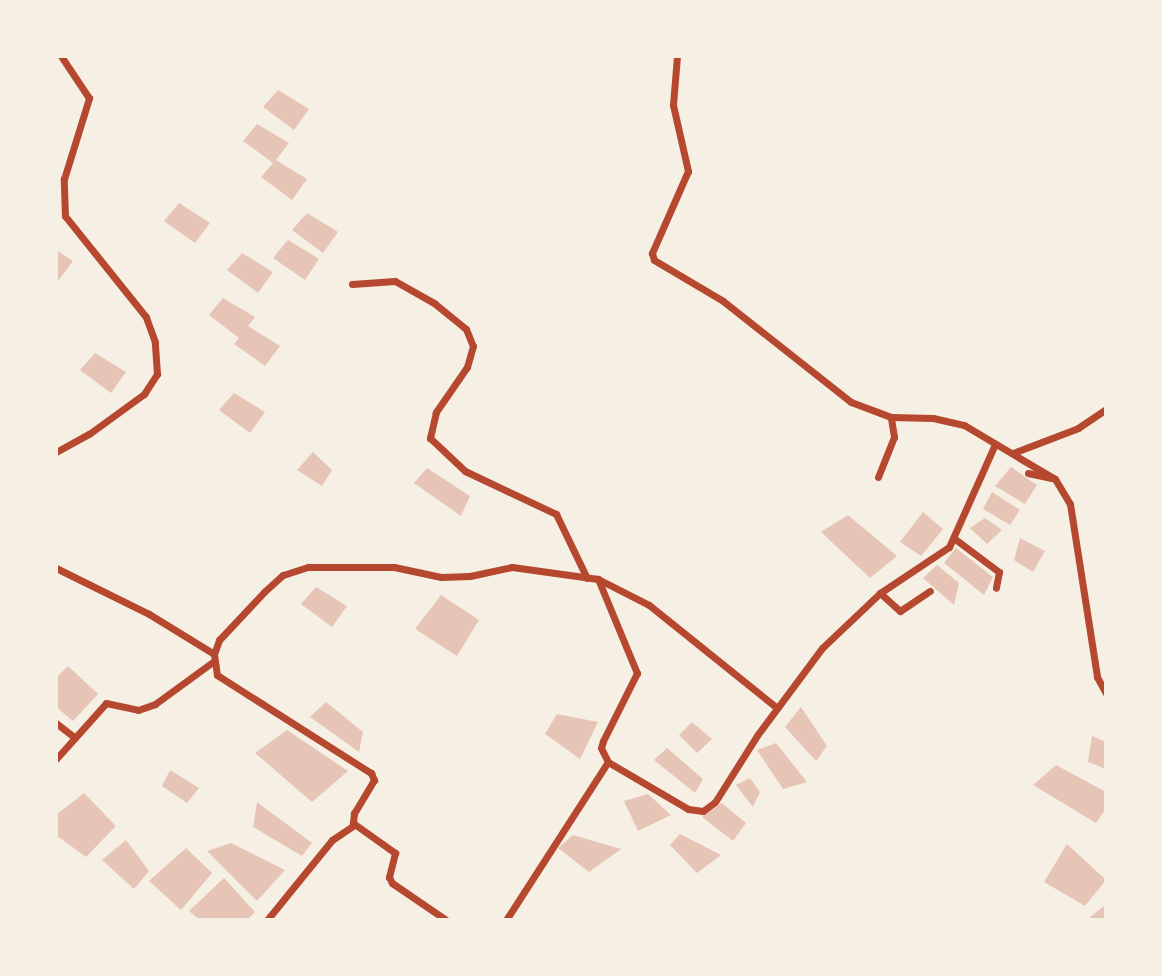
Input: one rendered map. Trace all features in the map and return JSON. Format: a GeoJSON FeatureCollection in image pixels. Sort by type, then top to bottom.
{"type":"FeatureCollection","features":[{"type":"Feature","properties":{"kind":"street"},"geometry":{"type":"LineString","coordinates":[[56,452],[89,434],[144,394],[157,374],[155,342],[146,317],[65,216],[59,198],[89,98],[61,56]]}},
{"type":"Feature","properties":{"kind":"street"},"geometry":{"type":"LineString","coordinates":[[677,56],[673,104],[688,171],[652,253],[654,260],[723,301],[794,354],[836,393],[891,417],[946,419],[1013,453],[1055,479],[1070,504],[1097,677],[1106,693]]}},
{"type":"Feature","properties":{"kind":"street"},"geometry":{"type":"LineString","coordinates":[[352,284],[395,281],[434,303],[466,329],[472,346],[467,367],[436,412],[430,438],[465,471],[556,514],[587,578]]}},
{"type":"Feature","properties":{"kind":"street"},"geometry":{"type":"LineString","coordinates":[[1013,453],[1078,428],[1106,409]]}},
{"type":"Feature","properties":{"kind":"street"},"geometry":{"type":"LineString","coordinates":[[878,477],[894,437],[891,417]]}},
{"type":"Feature","properties":{"kind":"street"},"geometry":{"type":"LineString","coordinates":[[598,579],[637,673],[601,748],[608,762],[688,809],[703,811],[715,802],[777,708],[822,648],[880,593],[938,557],[955,538],[996,444]]}},
{"type":"Feature","properties":{"kind":"street"},"geometry":{"type":"LineString","coordinates":[[1028,472],[1055,479]]}},
{"type":"Feature","properties":{"kind":"street"},"geometry":{"type":"LineString","coordinates":[[955,538],[999,572],[996,588]]}},
{"type":"Feature","properties":{"kind":"street"},"geometry":{"type":"LineString","coordinates":[[354,825],[354,813],[374,780],[371,773],[217,676],[214,657],[219,640],[283,575],[308,567],[394,567],[441,577],[470,576],[512,567],[598,579],[649,605],[777,708]]}},
{"type":"Feature","properties":{"kind":"street"},"geometry":{"type":"LineString","coordinates":[[56,568],[149,614],[214,657]]}},
{"type":"Feature","properties":{"kind":"street"},"geometry":{"type":"LineString","coordinates":[[880,593],[900,611],[930,591]]}},
{"type":"Feature","properties":{"kind":"street"},"geometry":{"type":"LineString","coordinates":[[56,759],[106,703],[138,709],[155,704],[214,657]]}},
{"type":"Feature","properties":{"kind":"street"},"geometry":{"type":"LineString","coordinates":[[56,723],[75,738]]}},
{"type":"Feature","properties":{"kind":"street"},"geometry":{"type":"LineString","coordinates":[[506,920],[608,762]]}},
{"type":"Feature","properties":{"kind":"street"},"geometry":{"type":"LineString","coordinates":[[267,920],[332,840],[354,825]]}},
{"type":"Feature","properties":{"kind":"street"},"geometry":{"type":"LineString","coordinates":[[354,825],[395,853],[389,877],[392,883],[446,920]]}},
{"type":"Feature","properties":{"kind":"building"},"geometry":{"type":"Polygon","coordinates":[[[278,90],[309,109],[294,130],[263,107],[278,90]]]}},
{"type":"Feature","properties":{"kind":"building"},"geometry":{"type":"Polygon","coordinates":[[[257,124],[289,143],[276,160],[307,179],[292,200],[261,177],[273,163],[243,141],[257,124]]]}},
{"type":"Feature","properties":{"kind":"building"},"geometry":{"type":"Polygon","coordinates":[[[179,203],[210,223],[195,243],[164,221],[179,203]]]}},
{"type":"Feature","properties":{"kind":"building"},"geometry":{"type":"Polygon","coordinates":[[[307,213],[338,232],[323,253],[292,230],[307,213]]]}},
{"type":"Feature","properties":{"kind":"building"},"geometry":{"type":"Polygon","coordinates":[[[288,240],[319,259],[305,280],[273,258],[288,240]]]}},
{"type":"Feature","properties":{"kind":"building"},"geometry":{"type":"Polygon","coordinates":[[[56,250],[73,261],[58,281],[56,280],[56,250]]]}},
{"type":"Feature","properties":{"kind":"building"},"geometry":{"type":"Polygon","coordinates":[[[242,253],[273,272],[258,293],[227,270],[242,253]]]}},
{"type":"Feature","properties":{"kind":"building"},"geometry":{"type":"Polygon","coordinates":[[[223,298],[255,317],[248,326],[280,346],[265,366],[234,344],[239,338],[209,315],[223,298]]]}},
{"type":"Feature","properties":{"kind":"building"},"geometry":{"type":"Polygon","coordinates":[[[95,353],[126,372],[111,393],[80,370],[95,353]]]}},
{"type":"Feature","properties":{"kind":"building"},"geometry":{"type":"Polygon","coordinates":[[[234,393],[265,412],[250,433],[219,410],[234,393]]]}},
{"type":"Feature","properties":{"kind":"building"},"geometry":{"type":"Polygon","coordinates":[[[313,452],[332,470],[322,486],[297,470],[313,452]]]}},
{"type":"Feature","properties":{"kind":"building"},"geometry":{"type":"Polygon","coordinates":[[[1011,467],[1037,485],[1025,504],[995,486],[1011,467]]]}},
{"type":"Feature","properties":{"kind":"building"},"geometry":{"type":"Polygon","coordinates":[[[427,468],[470,496],[461,516],[414,483],[427,468]]]}},
{"type":"Feature","properties":{"kind":"building"},"geometry":{"type":"Polygon","coordinates":[[[992,492],[1020,510],[1010,525],[983,509],[992,492]]]}},
{"type":"Feature","properties":{"kind":"building"},"geometry":{"type":"Polygon","coordinates":[[[923,512],[943,529],[921,556],[900,542],[923,512]]]}},
{"type":"Feature","properties":{"kind":"building"},"geometry":{"type":"Polygon","coordinates":[[[848,515],[897,556],[870,578],[821,532],[848,515]]]}},
{"type":"Feature","properties":{"kind":"building"},"geometry":{"type":"Polygon","coordinates":[[[985,518],[1002,530],[987,544],[970,528],[985,518]]]}},
{"type":"Feature","properties":{"kind":"building"},"geometry":{"type":"Polygon","coordinates":[[[1020,538],[1045,551],[1033,572],[1014,560],[1020,538]]]}},
{"type":"Feature","properties":{"kind":"building"},"geometry":{"type":"Polygon","coordinates":[[[956,548],[993,577],[984,595],[944,563],[956,548]]]}},
{"type":"Feature","properties":{"kind":"building"},"geometry":{"type":"Polygon","coordinates":[[[937,565],[959,583],[954,605],[923,578],[937,565]]]}},
{"type":"Feature","properties":{"kind":"building"},"geometry":{"type":"Polygon","coordinates":[[[316,587],[347,606],[332,627],[301,604],[316,587]]]}},
{"type":"Feature","properties":{"kind":"building"},"geometry":{"type":"Polygon","coordinates":[[[441,595],[479,620],[457,656],[415,629],[441,595]]]}},
{"type":"Feature","properties":{"kind":"building"},"geometry":{"type":"Polygon","coordinates":[[[68,666],[98,694],[73,721],[56,707],[56,678],[68,666]]]}},
{"type":"Feature","properties":{"kind":"building"},"geometry":{"type":"Polygon","coordinates":[[[326,702],[363,732],[359,752],[310,717],[326,702]]]}},
{"type":"Feature","properties":{"kind":"building"},"geometry":{"type":"Polygon","coordinates":[[[801,707],[827,746],[816,761],[785,727],[801,707]]]}},
{"type":"Feature","properties":{"kind":"building"},"geometry":{"type":"Polygon","coordinates":[[[557,714],[598,722],[580,759],[545,734],[557,714]]]}},
{"type":"Feature","properties":{"kind":"building"},"geometry":{"type":"Polygon","coordinates":[[[692,722],[712,739],[697,753],[679,735],[692,722]]]}},
{"type":"Feature","properties":{"kind":"building"},"geometry":{"type":"Polygon","coordinates":[[[287,730],[348,771],[312,802],[255,753],[287,730]]]}},
{"type":"Feature","properties":{"kind":"building"},"geometry":{"type":"Polygon","coordinates":[[[1092,736],[1106,742],[1106,769],[1088,762],[1092,736]]]}},
{"type":"Feature","properties":{"kind":"building"},"geometry":{"type":"Polygon","coordinates":[[[776,743],[807,782],[783,789],[757,750],[776,743]]]}},
{"type":"Feature","properties":{"kind":"building"},"geometry":{"type":"Polygon","coordinates":[[[667,748],[703,779],[695,793],[654,760],[667,748]]]}},
{"type":"Feature","properties":{"kind":"building"},"geometry":{"type":"Polygon","coordinates":[[[1056,765],[1106,792],[1106,808],[1096,823],[1033,785],[1056,765]]]}},
{"type":"Feature","properties":{"kind":"building"},"geometry":{"type":"Polygon","coordinates":[[[170,770],[199,788],[187,803],[162,786],[170,770]]]}},
{"type":"Feature","properties":{"kind":"building"},"geometry":{"type":"Polygon","coordinates":[[[750,778],[760,792],[753,807],[736,785],[750,778]]]}},
{"type":"Feature","properties":{"kind":"building"},"geometry":{"type":"Polygon","coordinates":[[[84,793],[116,826],[86,857],[56,835],[56,815],[84,793]]]}},
{"type":"Feature","properties":{"kind":"building"},"geometry":{"type":"Polygon","coordinates":[[[648,794],[671,815],[638,831],[624,801],[648,794]]]}},
{"type":"Feature","properties":{"kind":"building"},"geometry":{"type":"Polygon","coordinates":[[[257,802],[312,843],[302,856],[253,827],[257,802]]]}},
{"type":"Feature","properties":{"kind":"building"},"geometry":{"type":"Polygon","coordinates":[[[722,803],[746,823],[733,841],[702,817],[722,803]]]}},
{"type":"Feature","properties":{"kind":"building"},"geometry":{"type":"Polygon","coordinates":[[[680,834],[721,855],[697,873],[670,845],[680,834]]]}},
{"type":"Feature","properties":{"kind":"building"},"geometry":{"type":"Polygon","coordinates":[[[573,835],[621,849],[589,872],[558,848],[573,835]]]}},
{"type":"Feature","properties":{"kind":"building"},"geometry":{"type":"Polygon","coordinates":[[[126,840],[149,871],[134,889],[102,860],[126,840]]]}},
{"type":"Feature","properties":{"kind":"building"},"geometry":{"type":"Polygon","coordinates":[[[231,843],[285,870],[257,901],[207,851],[231,843]]]}},
{"type":"Feature","properties":{"kind":"building"},"geometry":{"type":"Polygon","coordinates":[[[1067,844],[1106,880],[1085,906],[1044,882],[1067,844]]]}},
{"type":"Feature","properties":{"kind":"building"},"geometry":{"type":"Polygon","coordinates":[[[186,848],[212,873],[181,910],[149,881],[186,848]]]}},
{"type":"Feature","properties":{"kind":"building"},"geometry":{"type":"Polygon","coordinates":[[[224,878],[255,912],[247,920],[200,920],[189,911],[224,878]]]}},
{"type":"Feature","properties":{"kind":"building"},"geometry":{"type":"Polygon","coordinates":[[[1106,904],[1106,920],[1089,918],[1106,904]]]}}]}
